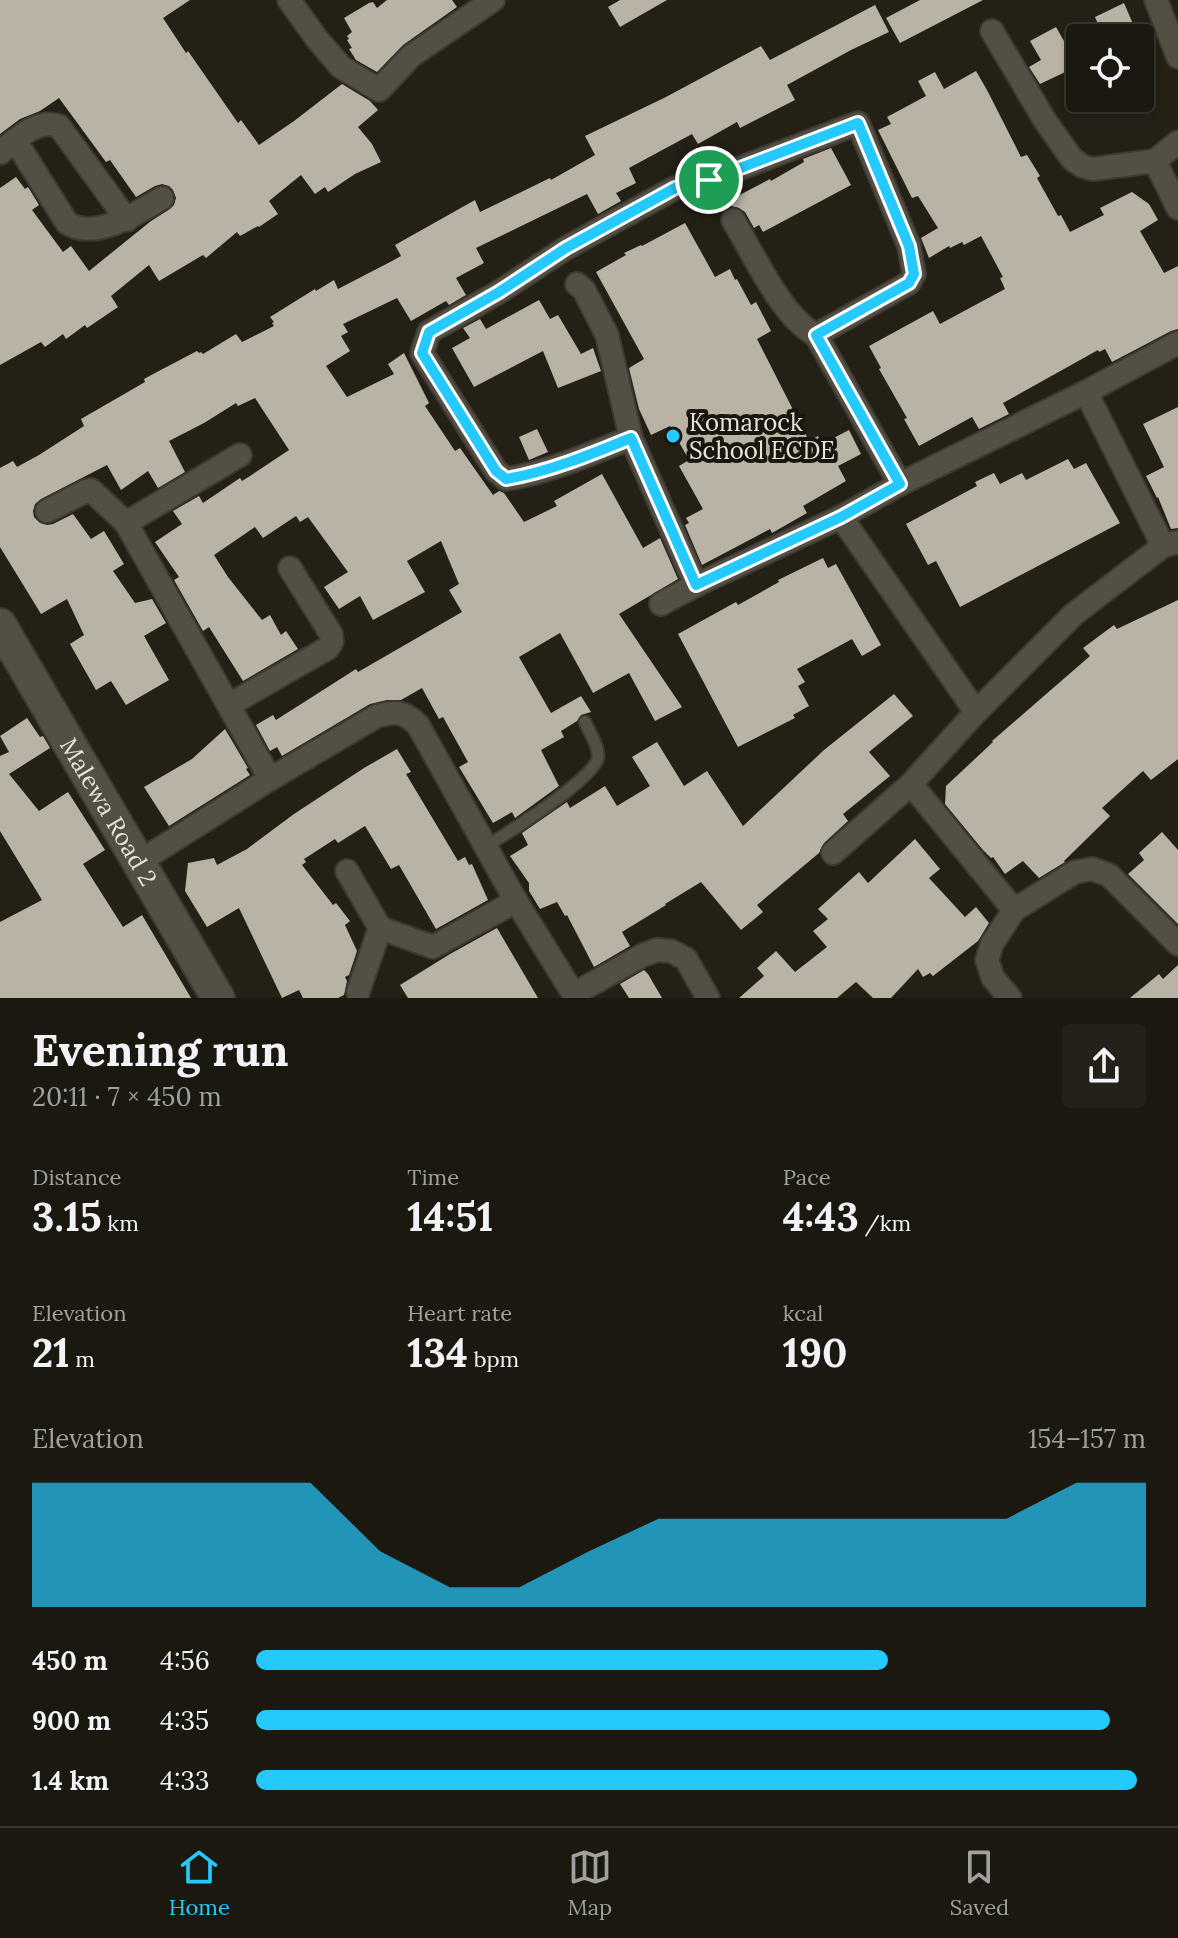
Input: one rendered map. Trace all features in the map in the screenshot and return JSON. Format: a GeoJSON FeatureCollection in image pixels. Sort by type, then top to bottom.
{"type":"FeatureCollection","features":[{"type":"Feature","properties":{"kind":"main road","name":"Malewa Road 2"},"geometry":{"type":"LineString","coordinates":[[0,625],[218,998]]}},
{"type":"Feature","properties":{"kind":"street"},"geometry":{"type":"LineString","coordinates":[[289,0],[341,67],[379,90],[411,56],[493,0]]}},
{"type":"Feature","properties":{"kind":"street"},"geometry":{"type":"LineString","coordinates":[[1156,0],[1178,57]]}},
{"type":"Feature","properties":{"kind":"street"},"geometry":{"type":"LineString","coordinates":[[992,31],[1044,119],[1072,159],[1082,166],[1093,169],[1155,161],[1178,142]]}},
{"type":"Feature","properties":{"kind":"street"},"geometry":{"type":"LineString","coordinates":[[127,220],[59,126],[49,122],[38,126],[7,146],[67,223],[75,228],[85,230],[127,220],[162,198]]}},
{"type":"Feature","properties":{"kind":"street"},"geometry":{"type":"LineString","coordinates":[[631,438],[589,455],[506,479],[496,471],[422,353],[429,332],[499,292],[566,248],[675,188],[709,180],[858,123],[909,246],[914,274],[909,283],[816,335]]}},
{"type":"Feature","properties":{"kind":"street"},"geometry":{"type":"LineString","coordinates":[[1155,161],[1178,208]]}},
{"type":"Feature","properties":{"kind":"street"},"geometry":{"type":"LineString","coordinates":[[733,220],[786,310],[805,330],[816,335],[900,484]]}},
{"type":"Feature","properties":{"kind":"street"},"geometry":{"type":"LineString","coordinates":[[577,284],[584,290],[607,335],[631,438],[696,585]]}},
{"type":"Feature","properties":{"kind":"street"},"geometry":{"type":"LineString","coordinates":[[661,604],[841,517],[1178,343]]}},
{"type":"Feature","properties":{"kind":"street"},"geometry":{"type":"LineString","coordinates":[[833,853],[911,784],[976,712],[1074,614],[1170,544],[1086,392]]}},
{"type":"Feature","properties":{"kind":"street"},"geometry":{"type":"LineString","coordinates":[[126,523],[240,455]]}},
{"type":"Feature","properties":{"kind":"street"},"geometry":{"type":"LineString","coordinates":[[47,511],[91,490],[126,523],[270,779]]}},
{"type":"Feature","properties":{"kind":"street"},"geometry":{"type":"LineString","coordinates":[[841,517],[976,712]]}},
{"type":"Feature","properties":{"kind":"street"},"geometry":{"type":"LineString","coordinates":[[229,705],[328,648],[332,641],[331,634],[290,568]]}},
{"type":"Feature","properties":{"kind":"street"},"geometry":{"type":"LineString","coordinates":[[139,862],[377,716],[391,712],[408,715],[418,725],[516,901],[575,996],[643,955],[657,950],[671,951],[686,959],[708,998]]}},
{"type":"Feature","properties":{"kind":"street"},"geometry":{"type":"LineString","coordinates":[[911,784],[1014,910]]}},
{"type":"Feature","properties":{"kind":"street"},"geometry":{"type":"LineString","coordinates":[[1010,998],[993,978],[987,960],[992,944],[1014,910],[1075,872],[1092,869],[1109,875],[1178,944]]}},
{"type":"Feature","properties":{"kind":"street"},"geometry":{"type":"LineString","coordinates":[[347,871],[380,928],[433,947],[516,901]]}},
{"type":"Feature","properties":{"kind":"street"},"geometry":{"type":"LineString","coordinates":[[358,992],[380,928]]}},
{"type":"Feature","properties":{"kind":"lane"},"geometry":{"type":"LineString","coordinates":[[485,847],[553,802],[595,767],[597,750],[585,722]]}},
{"type":"Feature","properties":{"kind":"building"},"geometry":{"type":"Polygon","coordinates":[[[0,0],[190,0],[163,18],[238,123],[241,120],[259,145],[342,84],[370,101],[378,110],[358,127],[381,162],[328,192],[325,187],[315,194],[301,175],[269,201],[278,214],[259,227],[240,236],[237,232],[206,258],[203,255],[159,281],[149,265],[111,296],[118,307],[87,328],[85,325],[66,339],[63,334],[45,347],[41,342],[0,365],[0,188],[16,177],[25,189],[28,187],[39,205],[32,210],[63,252],[71,246],[89,271],[170,209],[176,198],[169,186],[162,184],[136,197],[59,98],[0,134],[0,0]]]}},
{"type":"Feature","properties":{"kind":"building"},"geometry":{"type":"Polygon","coordinates":[[[387,0],[452,0],[457,7],[403,45],[377,72],[356,60],[349,49],[352,48],[347,36],[352,32],[344,18],[369,3],[373,2],[377,8],[387,0]]]}},
{"type":"Feature","properties":{"kind":"building"},"geometry":{"type":"Polygon","coordinates":[[[620,0],[667,0],[620,27],[608,7],[620,0]]]}},
{"type":"Feature","properties":{"kind":"building"},"geometry":{"type":"Polygon","coordinates":[[[920,0],[983,0],[900,43],[886,18],[920,0]]]}},
{"type":"Feature","properties":{"kind":"building"},"geometry":{"type":"Polygon","coordinates":[[[1124,3],[1133,24],[1098,24],[1095,17],[1124,3]]]}},
{"type":"Feature","properties":{"kind":"building"},"geometry":{"type":"Polygon","coordinates":[[[875,5],[889,32],[787,85],[795,100],[740,128],[737,122],[698,144],[692,134],[629,168],[636,183],[616,193],[621,201],[598,214],[587,194],[476,248],[484,263],[456,278],[466,295],[449,305],[446,301],[411,321],[397,298],[343,324],[348,332],[341,336],[350,351],[326,366],[347,397],[394,374],[388,364],[404,353],[429,403],[425,406],[455,451],[460,448],[493,495],[499,491],[504,493],[524,522],[557,506],[554,501],[602,474],[643,548],[660,538],[678,579],[619,614],[682,707],[655,721],[629,673],[593,693],[560,633],[519,657],[551,713],[581,696],[591,712],[581,715],[561,731],[564,737],[541,750],[559,786],[515,818],[512,812],[493,823],[459,767],[468,762],[443,717],[439,719],[422,688],[401,700],[370,704],[282,756],[277,747],[270,751],[256,725],[273,715],[276,720],[356,669],[358,672],[462,612],[449,590],[459,584],[441,541],[407,561],[425,592],[373,620],[360,596],[339,609],[324,587],[348,572],[308,517],[300,522],[296,516],[263,538],[255,527],[214,555],[262,620],[270,615],[281,635],[286,631],[298,649],[243,681],[209,627],[203,631],[174,580],[179,577],[155,542],[182,524],[173,511],[199,496],[203,503],[289,450],[255,398],[238,406],[236,403],[169,441],[185,472],[158,488],[148,471],[121,490],[107,465],[35,504],[34,517],[40,523],[53,524],[73,514],[91,539],[104,531],[124,564],[113,571],[135,603],[152,599],[166,623],[144,636],[169,680],[126,705],[111,681],[96,690],[70,644],[84,635],[67,599],[41,614],[0,547],[0,468],[13,461],[17,467],[39,455],[84,426],[81,419],[155,373],[197,351],[203,354],[236,334],[242,342],[274,326],[270,317],[315,289],[334,280],[338,289],[401,256],[395,245],[475,200],[480,212],[551,180],[595,155],[585,136],[761,46],[770,60],[875,5]]]}},
{"type":"Feature","properties":{"kind":"building"},"geometry":{"type":"Polygon","coordinates":[[[1056,27],[1066,44],[1066,72],[1040,84],[1029,67],[1041,60],[1030,41],[1056,27]]]}},
{"type":"Feature","properties":{"kind":"building"},"geometry":{"type":"Polygon","coordinates":[[[976,71],[1021,157],[1027,155],[1058,216],[1061,215],[1070,232],[1104,215],[1100,208],[1132,192],[1149,204],[1158,220],[1140,231],[1164,273],[1178,266],[1178,329],[1112,362],[1105,349],[1098,350],[1003,403],[1009,414],[979,429],[972,417],[919,446],[869,346],[933,311],[940,324],[1005,289],[1000,278],[1003,277],[981,236],[964,245],[962,242],[949,246],[929,258],[921,238],[938,228],[918,196],[912,198],[878,130],[891,124],[887,117],[926,96],[918,81],[935,72],[944,89],[976,71]]]}},
{"type":"Feature","properties":{"kind":"building"},"geometry":{"type":"Polygon","coordinates":[[[831,148],[851,185],[763,232],[759,225],[754,228],[745,212],[731,206],[728,201],[771,181],[804,162],[803,159],[831,148]]]}},
{"type":"Feature","properties":{"kind":"building"},"geometry":{"type":"Polygon","coordinates":[[[685,223],[715,277],[730,269],[751,305],[756,302],[771,331],[757,339],[809,441],[818,436],[822,444],[849,430],[861,454],[838,466],[846,481],[803,506],[807,513],[702,565],[685,525],[689,523],[686,518],[703,509],[679,466],[689,460],[670,426],[651,435],[639,409],[629,368],[644,359],[596,272],[626,255],[624,253],[685,223]]]}},
{"type":"Feature","properties":{"kind":"building"},"geometry":{"type":"Polygon","coordinates":[[[539,300],[550,319],[558,315],[581,354],[593,348],[601,371],[558,388],[543,351],[474,387],[452,348],[470,338],[463,328],[480,319],[486,329],[539,300]]]}},
{"type":"Feature","properties":{"kind":"building"},"geometry":{"type":"Polygon","coordinates":[[[1178,407],[1178,528],[1171,529],[1146,476],[1164,467],[1143,424],[1178,407]]]}},
{"type":"Feature","properties":{"kind":"building"},"geometry":{"type":"Polygon","coordinates":[[[537,429],[548,452],[529,460],[519,437],[537,429]]]}},
{"type":"Feature","properties":{"kind":"building"},"geometry":{"type":"Polygon","coordinates":[[[1068,459],[1074,469],[1086,463],[1120,523],[960,607],[936,561],[928,565],[906,524],[977,486],[975,482],[994,473],[1000,484],[1022,473],[1026,480],[1068,459]]]}},
{"type":"Feature","properties":{"kind":"building"},"geometry":{"type":"Polygon","coordinates":[[[823,558],[828,568],[836,564],[881,645],[862,656],[852,639],[797,669],[805,682],[798,686],[809,706],[793,715],[795,718],[738,747],[678,634],[823,558]]]}},
{"type":"Feature","properties":{"kind":"building"},"geometry":{"type":"Polygon","coordinates":[[[1178,600],[1178,759],[1151,780],[1143,771],[1102,808],[1110,816],[1065,862],[1039,878],[1023,861],[1005,874],[945,804],[946,786],[992,741],[1090,656],[1083,648],[1114,625],[1117,629],[1178,600]]]}},
{"type":"Feature","properties":{"kind":"building"},"geometry":{"type":"Polygon","coordinates":[[[894,694],[913,716],[869,752],[890,776],[843,814],[848,821],[824,843],[819,853],[757,905],[763,912],[741,930],[701,882],[622,932],[630,946],[594,967],[567,915],[557,902],[540,909],[529,891],[529,883],[510,856],[528,845],[522,833],[567,802],[570,808],[605,786],[617,806],[650,786],[632,757],[657,742],[684,786],[707,771],[743,826],[824,750],[894,694]]]}},
{"type":"Feature","properties":{"kind":"building"},"geometry":{"type":"Polygon","coordinates":[[[27,718],[50,748],[9,774],[39,811],[68,792],[105,850],[83,864],[123,927],[142,915],[191,998],[0,998],[0,922],[42,900],[0,831],[0,756],[9,752],[0,736],[27,718]]]}},
{"type":"Feature","properties":{"kind":"building"},"geometry":{"type":"Polygon","coordinates":[[[225,729],[250,775],[169,826],[144,787],[192,759],[225,729]]]}},
{"type":"Feature","properties":{"kind":"building"},"geometry":{"type":"Polygon","coordinates":[[[397,749],[411,772],[406,774],[458,861],[465,857],[469,865],[472,864],[488,900],[436,929],[399,865],[391,869],[365,826],[338,843],[335,839],[304,859],[306,862],[302,865],[333,905],[336,903],[350,921],[345,925],[357,951],[349,975],[345,977],[344,995],[338,998],[303,998],[299,990],[282,998],[239,908],[207,927],[185,891],[188,863],[214,858],[217,865],[247,849],[294,814],[397,749]]]}},
{"type":"Feature","properties":{"kind":"building"},"geometry":{"type":"Polygon","coordinates":[[[1162,832],[1178,850],[1178,924],[1128,874],[1144,860],[1139,853],[1162,832]]]}},
{"type":"Feature","properties":{"kind":"building"},"geometry":{"type":"Polygon","coordinates":[[[915,839],[940,869],[929,878],[965,917],[976,907],[989,923],[978,941],[933,976],[930,973],[923,977],[918,969],[891,998],[873,998],[856,982],[837,998],[739,998],[764,976],[757,968],[776,951],[795,972],[827,947],[813,931],[828,919],[818,909],[859,872],[868,883],[915,839]]]}},
{"type":"Feature","properties":{"kind":"building"},"geometry":{"type":"Polygon","coordinates":[[[497,928],[538,998],[408,998],[400,985],[497,928]]]}},
{"type":"Feature","properties":{"kind":"building"},"geometry":{"type":"Polygon","coordinates":[[[1178,965],[1178,998],[1130,998],[1159,974],[1163,979],[1178,965]]]}},
{"type":"Feature","properties":{"kind":"building"},"geometry":{"type":"Polygon","coordinates":[[[644,970],[662,998],[629,998],[620,984],[644,970]]]}},
{"type":"Feature","properties":{"kind":"place","name":"Komarock School ECDE"},"geometry":{"type":"Point","coordinates":[673,436]}},
{"type":"Feature","properties":{"kind":"route"},"geometry":{"type":"LineString","coordinates":[[858,123],[909,246],[914,274],[909,283],[816,335],[900,484],[841,517],[696,585],[631,438],[589,455],[506,479],[496,471],[422,353],[429,332],[499,292],[566,248],[675,188],[709,180],[858,123]]}}]}
